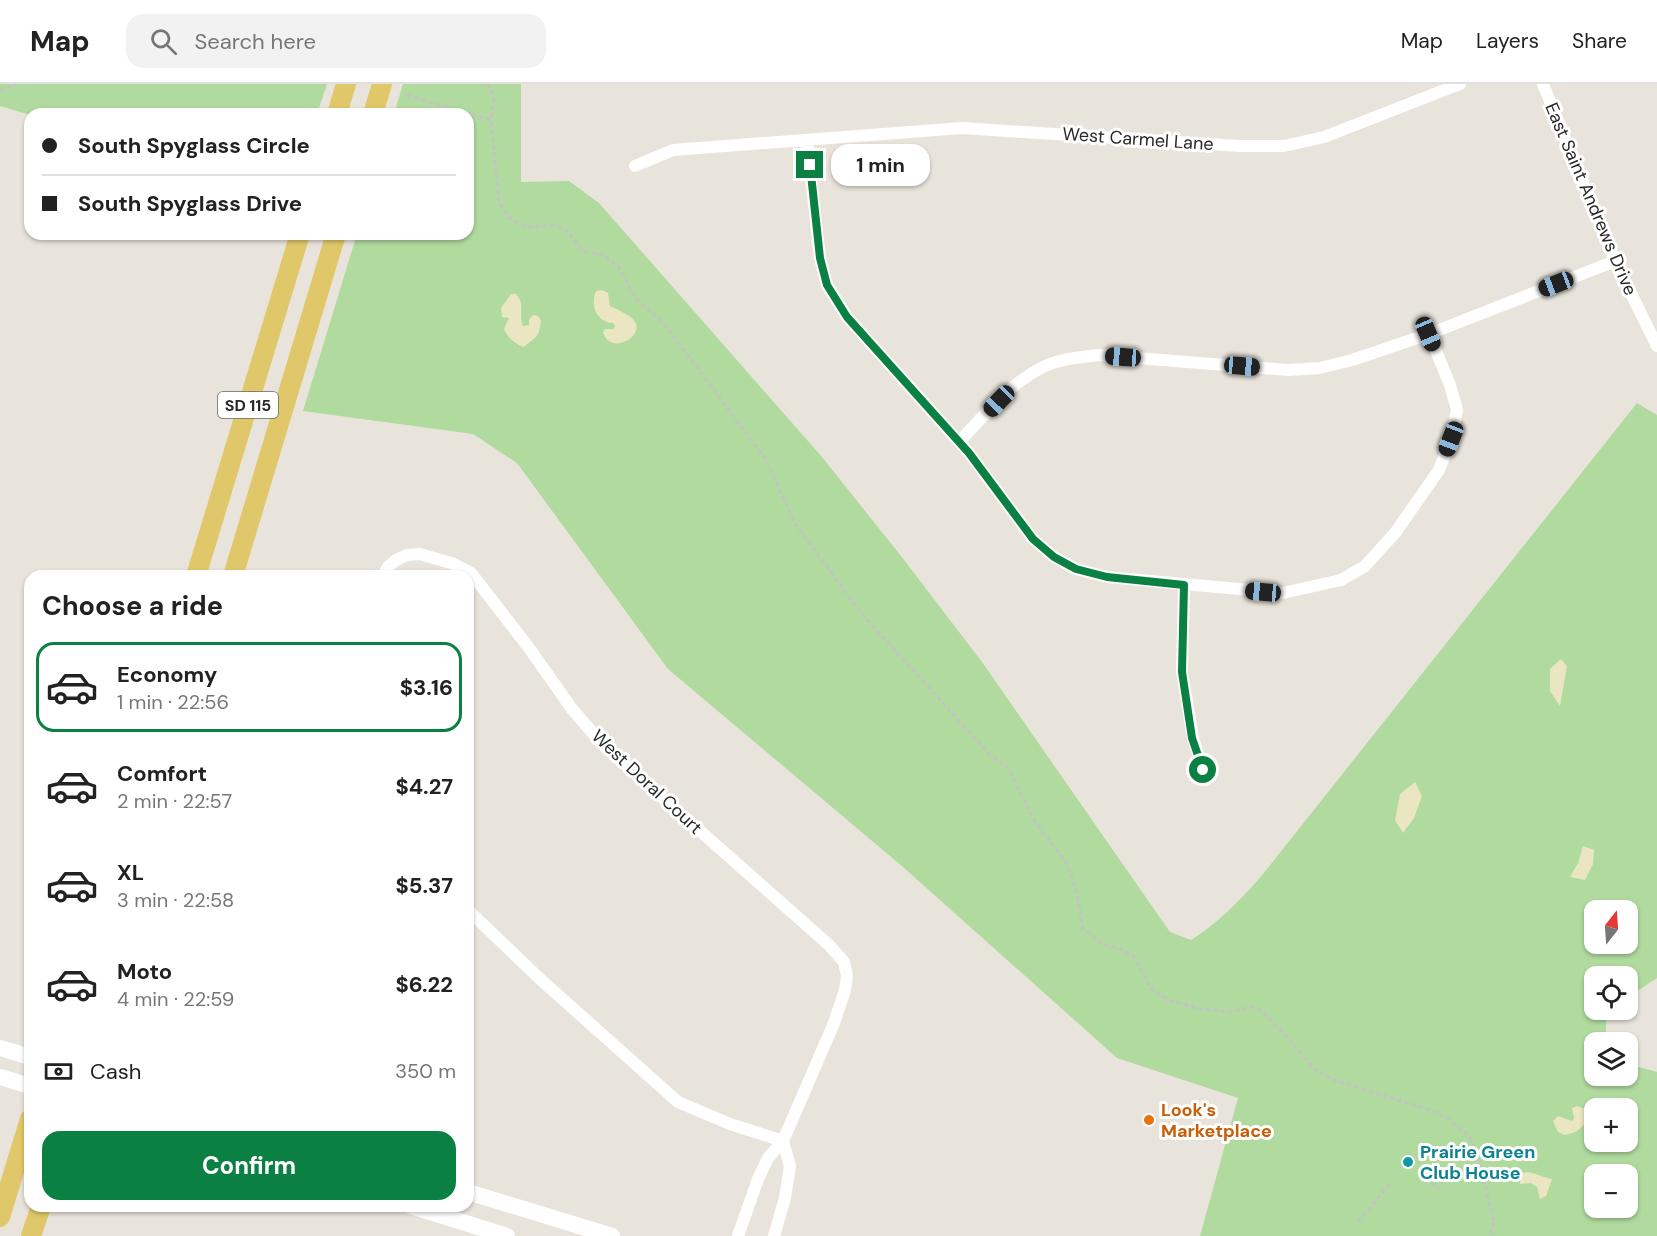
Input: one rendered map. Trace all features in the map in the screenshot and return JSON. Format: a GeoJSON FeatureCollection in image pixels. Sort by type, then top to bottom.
{"type":"FeatureCollection","features":[{"type":"Feature","properties":{"kind":"main road"},"geometry":{"type":"LineString","coordinates":[[339,108],[346,84]]}},
{"type":"Feature","properties":{"kind":"main road"},"geometry":{"type":"LineString","coordinates":[[375,108],[382,84]]}},
{"type":"Feature","properties":{"kind":"main road","name":"SD 115"},"geometry":{"type":"LineString","coordinates":[[198,570],[298,240]]}},
{"type":"Feature","properties":{"kind":"main road","name":"SD 115"},"geometry":{"type":"LineString","coordinates":[[235,570],[334,240]]}},
{"type":"Feature","properties":{"kind":"main road"},"geometry":{"type":"LineString","coordinates":[[0,1048],[24,1056]]}},
{"type":"Feature","properties":{"kind":"main road"},"geometry":{"type":"LineString","coordinates":[[0,1077],[24,1084]]}},
{"type":"Feature","properties":{"kind":"main road"},"geometry":{"type":"LineString","coordinates":[[0,1217],[24,1139]]}},
{"type":"Feature","properties":{"kind":"main road"},"geometry":{"type":"LineString","coordinates":[[474,1194],[612,1236]]}},
{"type":"Feature","properties":{"kind":"main road"},"geometry":{"type":"LineString","coordinates":[[31,1236],[39,1212]]}},
{"type":"Feature","properties":{"kind":"main road"},"geometry":{"type":"LineString","coordinates":[[430,1212],[507,1236]]}},
{"type":"Feature","properties":{"kind":"street","name":"West Carmel Lane"},"geometry":{"type":"LineString","coordinates":[[634,165],[673,150],[962,128],[1239,146],[1284,146],[1324,137],[1460,84]]}},
{"type":"Feature","properties":{"kind":"street","name":"East Saint Andrews Drive"},"geometry":{"type":"LineString","coordinates":[[1543,84],[1615,261],[1657,346]]}},
{"type":"Feature","properties":{"kind":"street"},"geometry":{"type":"LineString","coordinates":[[807,141],[820,258],[827,285],[847,317],[958,442],[1033,539],[1054,557],[1076,569],[1107,577],[1283,593],[1341,580],[1365,566],[1395,533],[1439,470],[1451,439],[1457,410],[1450,385],[1428,334]]}},
{"type":"Feature","properties":{"kind":"street"},"geometry":{"type":"LineString","coordinates":[[958,442],[1012,388],[1041,368],[1072,358],[1099,355],[1289,370],[1320,368],[1352,360],[1428,334],[1615,261]]}},
{"type":"Feature","properties":{"kind":"street","name":"West Doral Court"},"geometry":{"type":"LineString","coordinates":[[386,570],[396,560],[407,555],[420,554],[446,561],[465,570]]}},
{"type":"Feature","properties":{"kind":"street","name":"West Doral Court"},"geometry":{"type":"LineString","coordinates":[[474,577],[530,648],[572,709],[604,746],[829,945],[844,962],[847,976],[845,990],[834,1023],[783,1141]]}},
{"type":"Feature","properties":{"kind":"street"},"geometry":{"type":"LineString","coordinates":[[1184,585],[1182,672],[1192,738],[1203,770]]}},
{"type":"Feature","properties":{"kind":"street"},"geometry":{"type":"LineString","coordinates":[[474,919],[678,1102],[729,1124],[783,1141]]}},
{"type":"Feature","properties":{"kind":"street"},"geometry":{"type":"LineString","coordinates":[[738,1236],[758,1179],[768,1158],[783,1141]]}},
{"type":"Feature","properties":{"kind":"street"},"geometry":{"type":"LineString","coordinates":[[774,1236],[785,1198],[790,1166],[783,1141]]}},
{"type":"Feature","properties":{"kind":"path"},"geometry":{"type":"LineString","coordinates":[[0,91],[17,84]]}},
{"type":"Feature","properties":{"kind":"path"},"geometry":{"type":"LineString","coordinates":[[488,84],[494,97],[491,120],[499,202],[508,218],[526,227],[555,225],[567,231],[584,251],[603,255],[618,266],[636,299],[663,322],[765,458],[796,525],[862,614],[991,756],[1008,768],[1035,822],[1066,862],[1076,890],[1083,929],[1102,944],[1124,950],[1134,957],[1151,989],[1171,1000],[1197,1008],[1227,1012],[1251,1007],[1264,1012],[1316,1070],[1331,1079],[1446,1117],[1469,1136],[1478,1156],[1494,1222],[1490,1236]]}},
{"type":"Feature","properties":{"kind":"path"},"geometry":{"type":"LineString","coordinates":[[407,95],[451,108]]}},
{"type":"Feature","properties":{"kind":"path"},"geometry":{"type":"LineString","coordinates":[[474,115],[491,120]]}},
{"type":"Feature","properties":{"kind":"path"},"geometry":{"type":"LineString","coordinates":[[1358,1222],[1391,1182]]}},
{"type":"Feature","properties":{"kind":"path"},"geometry":{"type":"LineString","coordinates":[[1432,1183],[1439,1189]]}},
{"type":"Feature","properties":{"kind":"green space"},"geometry":{"type":"Polygon","coordinates":[[[0,84],[327,84],[319,108],[24,108],[24,113],[0,106],[0,84]]]}},
{"type":"Feature","properties":{"kind":"green space"},"geometry":{"type":"Polygon","coordinates":[[[403,84],[521,84],[521,182],[569,181],[599,203],[822,457],[982,662],[1170,932],[1191,940],[1219,919],[1259,879],[1637,403],[1657,415],[1657,978],[1638,990],[1638,966],[1584,966],[1584,1020],[1606,1020],[1606,1032],[1584,1032],[1584,1086],[1638,1086],[1638,1067],[1657,1072],[1657,1236],[1200,1236],[1238,1098],[1117,1058],[903,867],[668,669],[517,463],[473,434],[303,411],[355,240],[474,240],[474,108],[396,108],[403,84]]]}},
{"type":"Feature","properties":{"kind":"sand"},"geometry":{"type":"Polygon","coordinates":[[[602,290],[608,293],[610,306],[635,322],[635,333],[625,342],[612,343],[603,332],[605,329],[614,329],[615,326],[613,323],[602,320],[594,307],[596,291],[602,290]]]}},
{"type":"Feature","properties":{"kind":"sand"},"geometry":{"type":"Polygon","coordinates":[[[511,294],[516,294],[521,302],[523,326],[529,325],[529,320],[533,315],[538,316],[541,320],[538,334],[524,347],[512,340],[504,329],[509,318],[502,317],[501,308],[511,294]]]}},
{"type":"Feature","properties":{"kind":"sand"},"geometry":{"type":"Polygon","coordinates":[[[1561,659],[1567,666],[1560,706],[1550,691],[1550,669],[1561,659]]]}},
{"type":"Feature","properties":{"kind":"sand"},"geometry":{"type":"Polygon","coordinates":[[[1415,782],[1422,796],[1414,818],[1403,833],[1395,820],[1400,794],[1415,782]]]}},
{"type":"Feature","properties":{"kind":"sand"},"geometry":{"type":"Polygon","coordinates":[[[1583,846],[1594,850],[1593,864],[1585,880],[1570,877],[1578,863],[1583,846]]]}},
{"type":"Feature","properties":{"kind":"sand"},"geometry":{"type":"Polygon","coordinates":[[[1577,1106],[1584,1109],[1584,1124],[1573,1133],[1564,1135],[1558,1132],[1553,1121],[1558,1116],[1572,1121],[1574,1118],[1572,1108],[1577,1106]]]}},
{"type":"Feature","properties":{"kind":"sand"},"geometry":{"type":"Polygon","coordinates":[[[1526,1172],[1552,1179],[1546,1196],[1540,1199],[1537,1187],[1531,1183],[1520,1184],[1520,1175],[1526,1172]]]}},
{"type":"Feature","properties":{"kind":"place","name":"Look's Marketplace"},"geometry":{"type":"Point","coordinates":[1149,1120]}},
{"type":"Feature","properties":{"kind":"place","name":"Prairie Green Club House"},"geometry":{"type":"Point","coordinates":[1408,1162]}},
{"type":"Feature","properties":{"kind":"route"},"geometry":{"type":"LineString","coordinates":[[810,165],[820,258],[827,285],[847,317],[969,453],[1033,539],[1054,557],[1076,569],[1107,577],[1184,585],[1182,672],[1192,738],[1203,770]]}}]}
